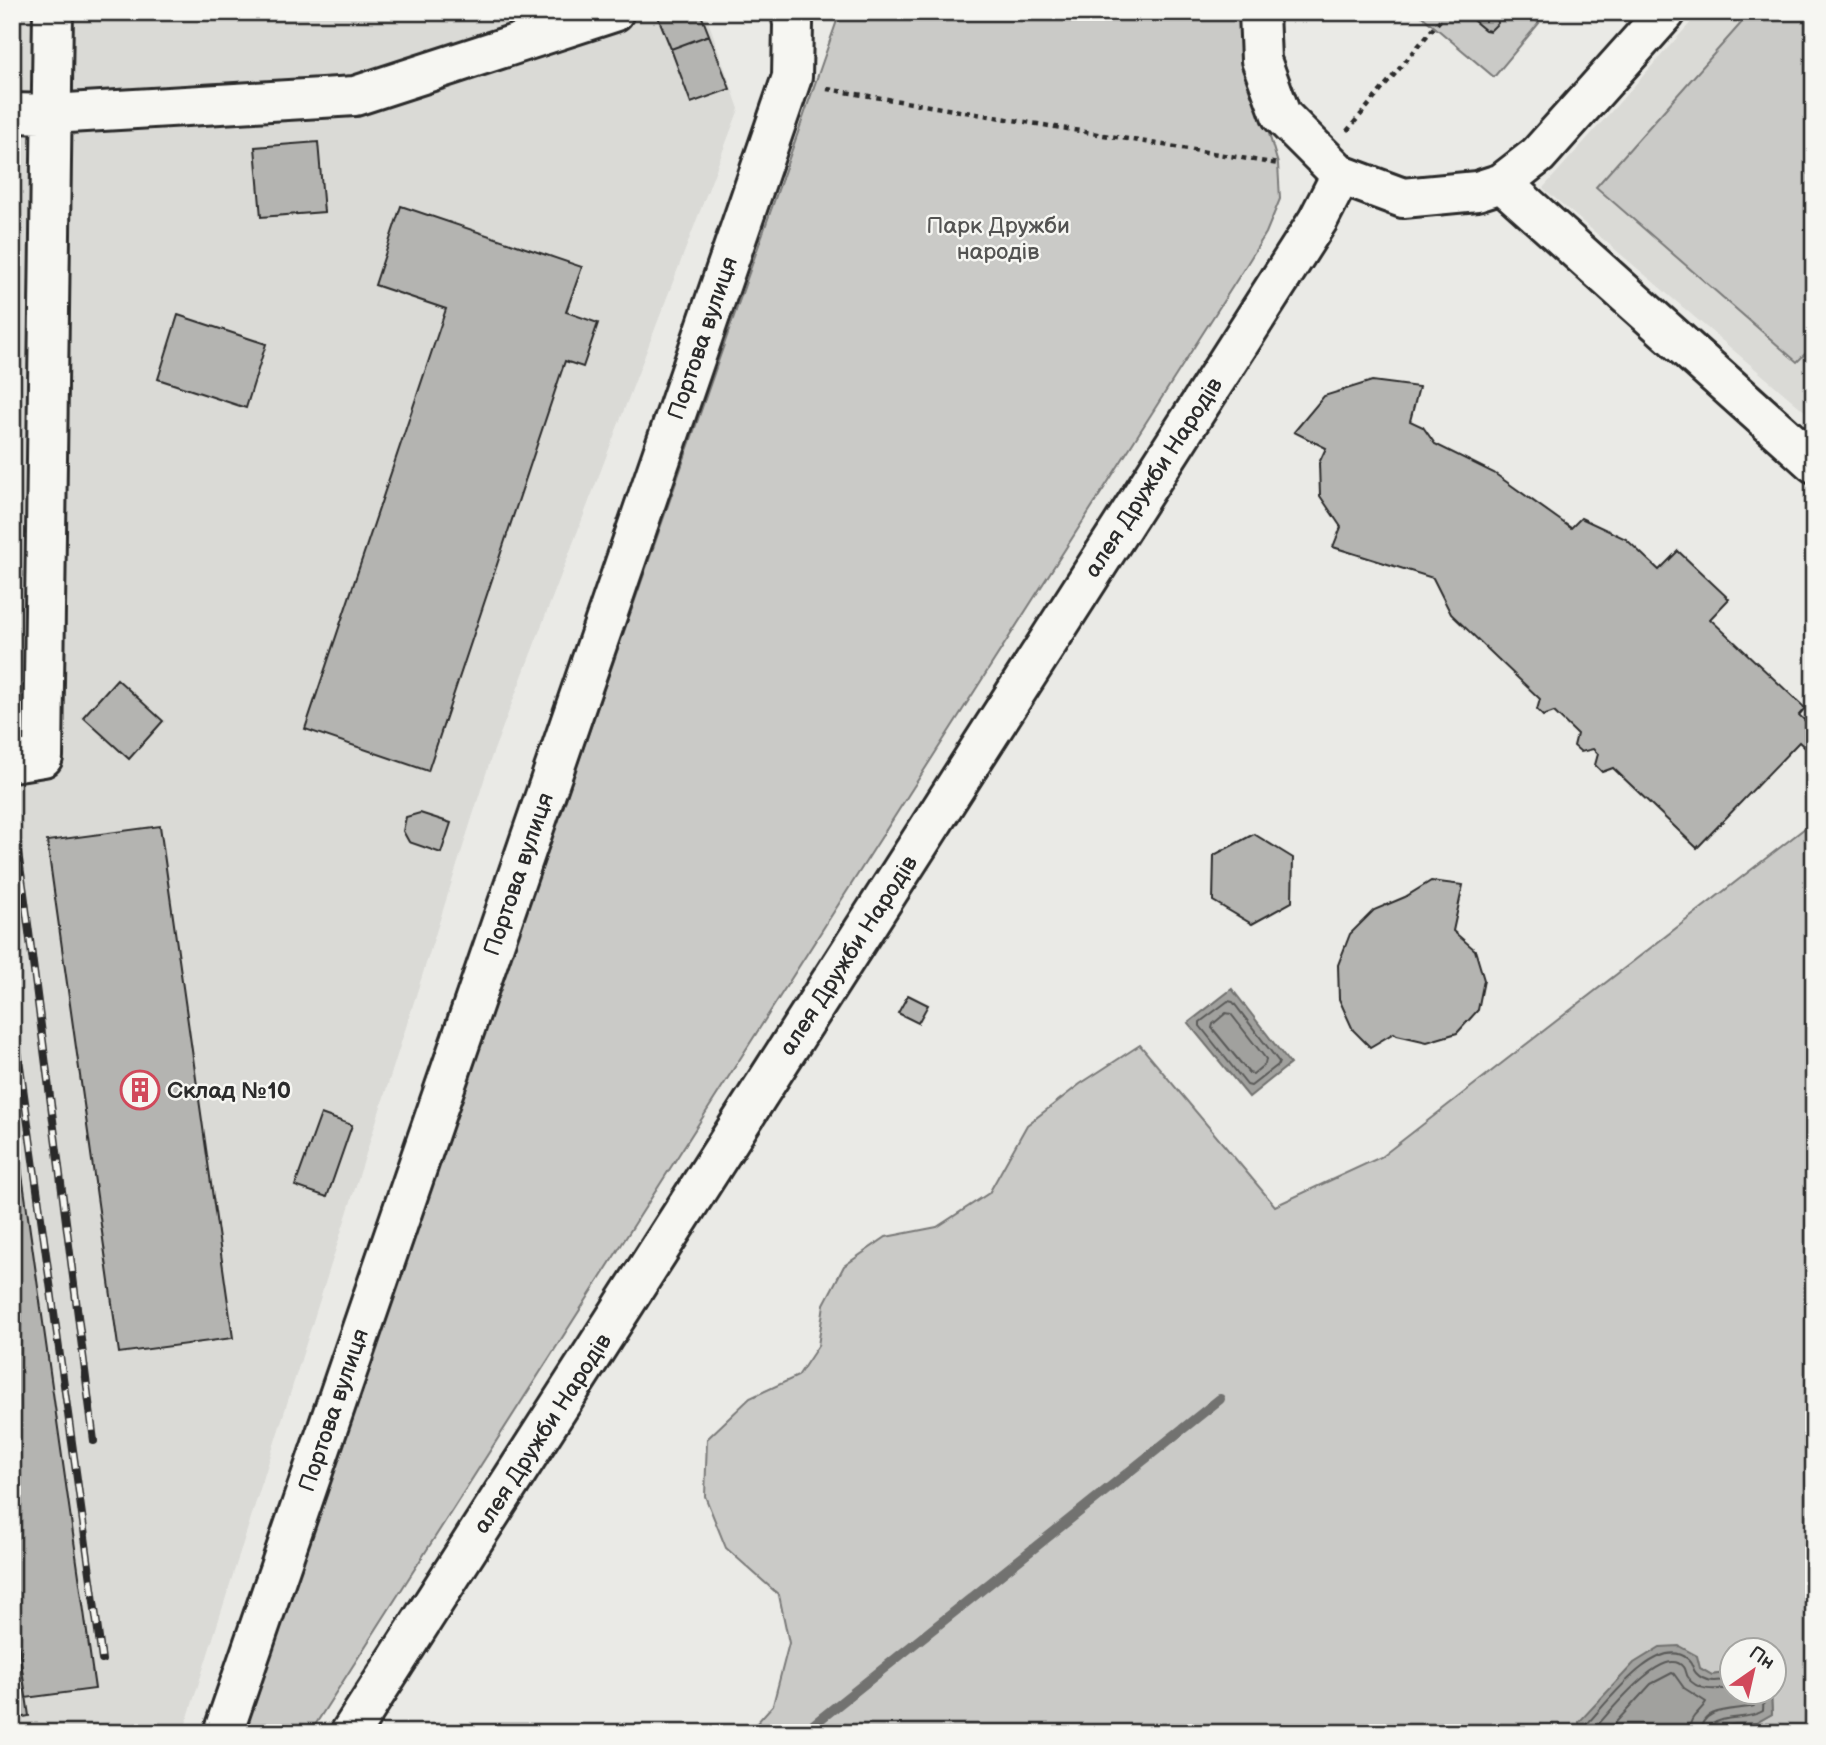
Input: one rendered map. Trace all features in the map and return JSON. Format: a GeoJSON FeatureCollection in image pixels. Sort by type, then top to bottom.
{"type":"FeatureCollection","features":[{"type":"Feature","properties":{"kind":"street"},"geometry":{"type":"LineString","coordinates":[[12,762],[43,757],[52,12]]}},
{"type":"Feature","properties":{"kind":"street"},"geometry":{"type":"LineString","coordinates":[[12,113],[51,114],[355,96],[614,12]]}},
{"type":"Feature","properties":{"kind":"street","name":"Портова вулиця"},"geometry":{"type":"LineString","coordinates":[[223,1733],[792,77],[793,24],[790,12]]}},
{"type":"Feature","properties":{"kind":"street"},"geometry":{"type":"LineString","coordinates":[[1259,12],[1261,60],[1280,115],[1332,166],[1403,198],[1477,191],[1502,183],[1538,155],[1666,12]]}},
{"type":"Feature","properties":{"kind":"street","name":"алея Дружби Народів"},"geometry":{"type":"LineString","coordinates":[[351,1733],[1318,220],[1332,166]]}},
{"type":"Feature","properties":{"kind":"street"},"geometry":{"type":"LineString","coordinates":[[1502,183],[1814,463]]}},
{"type":"Feature","properties":{"kind":"path"},"geometry":{"type":"LineString","coordinates":[[820,88],[1332,166],[1441,19]]}},
{"type":"Feature","properties":{"kind":"shaded area"},"geometry":{"type":"Polygon","coordinates":[[[12,12],[705,12],[739,109],[491,758],[183,1733],[12,1733],[12,12]]]}},
{"type":"Feature","properties":{"kind":"shaded area"},"geometry":{"type":"Polygon","coordinates":[[[1700,12],[1814,12],[1814,419],[1543,188],[1700,12]]]}},
{"type":"Feature","properties":{"kind":"green space","name":"Парк Дружби народів"},"geometry":{"type":"Polygon","coordinates":[[[840,12],[1240,12],[1245,53],[1278,164],[1280,199],[1266,233],[1247,264],[310,1733],[240,1733],[840,12]]]}},
{"type":"Feature","properties":{"kind":"green space"},"geometry":{"type":"Polygon","coordinates":[[[1417,12],[1526,12],[1539,23],[1494,77],[1417,12]]]}},
{"type":"Feature","properties":{"kind":"green space"},"geometry":{"type":"Polygon","coordinates":[[[1751,12],[1814,12],[1814,345],[1797,362],[1596,187],[1751,12]]]}},
{"type":"Feature","properties":{"kind":"green space"},"geometry":{"type":"Polygon","coordinates":[[[1814,821],[1814,1733],[1705,1733],[1735,1724],[1756,1723],[1772,1714],[1772,1706],[1787,1706],[1787,1636],[1717,1636],[1717,1674],[1712,1675],[1700,1668],[1579,1722],[1580,1733],[748,1733],[773,1705],[789,1643],[779,1595],[726,1548],[705,1496],[707,1439],[750,1398],[798,1376],[818,1346],[824,1304],[844,1266],[886,1237],[937,1227],[989,1193],[1027,1125],[1080,1084],[1140,1045],[1275,1206],[1381,1157],[1814,821]]]}},
{"type":"Feature","properties":{"kind":"water"},"geometry":{"type":"Polygon","coordinates":[[[1232,989],[1290,1064],[1249,1097],[1188,1023],[1232,989]]]}},
{"type":"Feature","properties":{"kind":"water"},"geometry":{"type":"Polygon","coordinates":[[[1679,1646],[1697,1656],[1700,1668],[1712,1675],[1717,1674],[1717,1706],[1772,1706],[1772,1714],[1756,1723],[1735,1724],[1705,1733],[1580,1733],[1579,1722],[1634,1663],[1660,1647],[1679,1646]]]}},
{"type":"Feature","properties":{"kind":"building"},"geometry":{"type":"Polygon","coordinates":[[[656,12],[700,12],[709,35],[671,49],[656,12]]]}},
{"type":"Feature","properties":{"kind":"building"},"geometry":{"type":"Polygon","coordinates":[[[1463,12],[1490,12],[1497,18],[1498,23],[1490,31],[1485,30],[1463,12]]]}},
{"type":"Feature","properties":{"kind":"building"},"geometry":{"type":"Polygon","coordinates":[[[709,35],[730,89],[691,103],[671,49],[709,35]]]}},
{"type":"Feature","properties":{"kind":"building"},"geometry":{"type":"Polygon","coordinates":[[[318,142],[324,212],[261,217],[255,147],[318,142]]]}},
{"type":"Feature","properties":{"kind":"building"},"geometry":{"type":"Polygon","coordinates":[[[401,206],[582,267],[566,312],[598,323],[583,367],[565,361],[428,771],[305,729],[446,309],[375,285],[401,206]]]}},
{"type":"Feature","properties":{"kind":"building"},"geometry":{"type":"Polygon","coordinates":[[[178,315],[266,344],[246,408],[158,379],[178,315]]]}},
{"type":"Feature","properties":{"kind":"building"},"geometry":{"type":"Polygon","coordinates":[[[1372,381],[1419,387],[1410,421],[1423,427],[1435,444],[1494,473],[1571,528],[1581,518],[1626,539],[1659,570],[1678,551],[1729,599],[1710,619],[1805,708],[1799,715],[1814,729],[1814,756],[1799,742],[1697,848],[1613,768],[1602,772],[1595,765],[1598,754],[1593,749],[1581,752],[1574,746],[1577,734],[1554,712],[1543,716],[1537,710],[1540,699],[1451,614],[1433,578],[1333,547],[1341,527],[1320,496],[1319,463],[1326,448],[1294,432],[1324,396],[1372,381]]]}},
{"type":"Feature","properties":{"kind":"building"},"geometry":{"type":"Polygon","coordinates":[[[117,679],[163,721],[129,759],[83,717],[117,679]]]}},
{"type":"Feature","properties":{"kind":"building"},"geometry":{"type":"Polygon","coordinates":[[[420,813],[451,823],[441,853],[409,842],[403,831],[406,817],[420,813]]]}},
{"type":"Feature","properties":{"kind":"building","name":"Склад №10"},"geometry":{"type":"Polygon","coordinates":[[[160,826],[233,1338],[119,1353],[47,841],[160,826]]]}},
{"type":"Feature","properties":{"kind":"building"},"geometry":{"type":"Polygon","coordinates":[[[1254,834],[1293,858],[1292,902],[1252,924],[1213,901],[1214,855],[1254,834]]]}},
{"type":"Feature","properties":{"kind":"building"},"geometry":{"type":"Polygon","coordinates":[[[1431,881],[1463,885],[1453,931],[1475,950],[1484,980],[1478,1010],[1457,1033],[1427,1042],[1394,1033],[1370,1047],[1353,1030],[1339,999],[1338,965],[1350,934],[1374,910],[1405,897],[1431,881]]]}},
{"type":"Feature","properties":{"kind":"building"},"geometry":{"type":"Polygon","coordinates":[[[908,995],[928,1005],[918,1023],[898,1013],[908,995]]]}},
{"type":"Feature","properties":{"kind":"building"},"geometry":{"type":"Polygon","coordinates":[[[12,1104],[95,1689],[26,1698],[12,1601],[12,1104]]]}},
{"type":"Feature","properties":{"kind":"building"},"geometry":{"type":"Polygon","coordinates":[[[321,1114],[352,1125],[327,1197],[295,1186],[321,1114]]]}},
{"type":"Feature","properties":{"kind":"building"},"geometry":{"type":"Polygon","coordinates":[[[12,1601],[29,1716],[12,1719],[12,1601]]]}},
{"type":"Feature","properties":{"kind":"waterway"},"geometry":{"type":"LineString","coordinates":[[803,1733],[1220,1399]]}},
{"type":"Feature","properties":{"kind":"railway"},"geometry":{"type":"LineString","coordinates":[[12,812],[94,1441]]}},
{"type":"Feature","properties":{"kind":"railway"},"geometry":{"type":"LineString","coordinates":[[12,1008],[102,1660]]}},
{"type":"Feature","properties":{"kind":"place","name":"Склад №10"},"geometry":{"type":"Point","coordinates":[140,1090]}}]}
